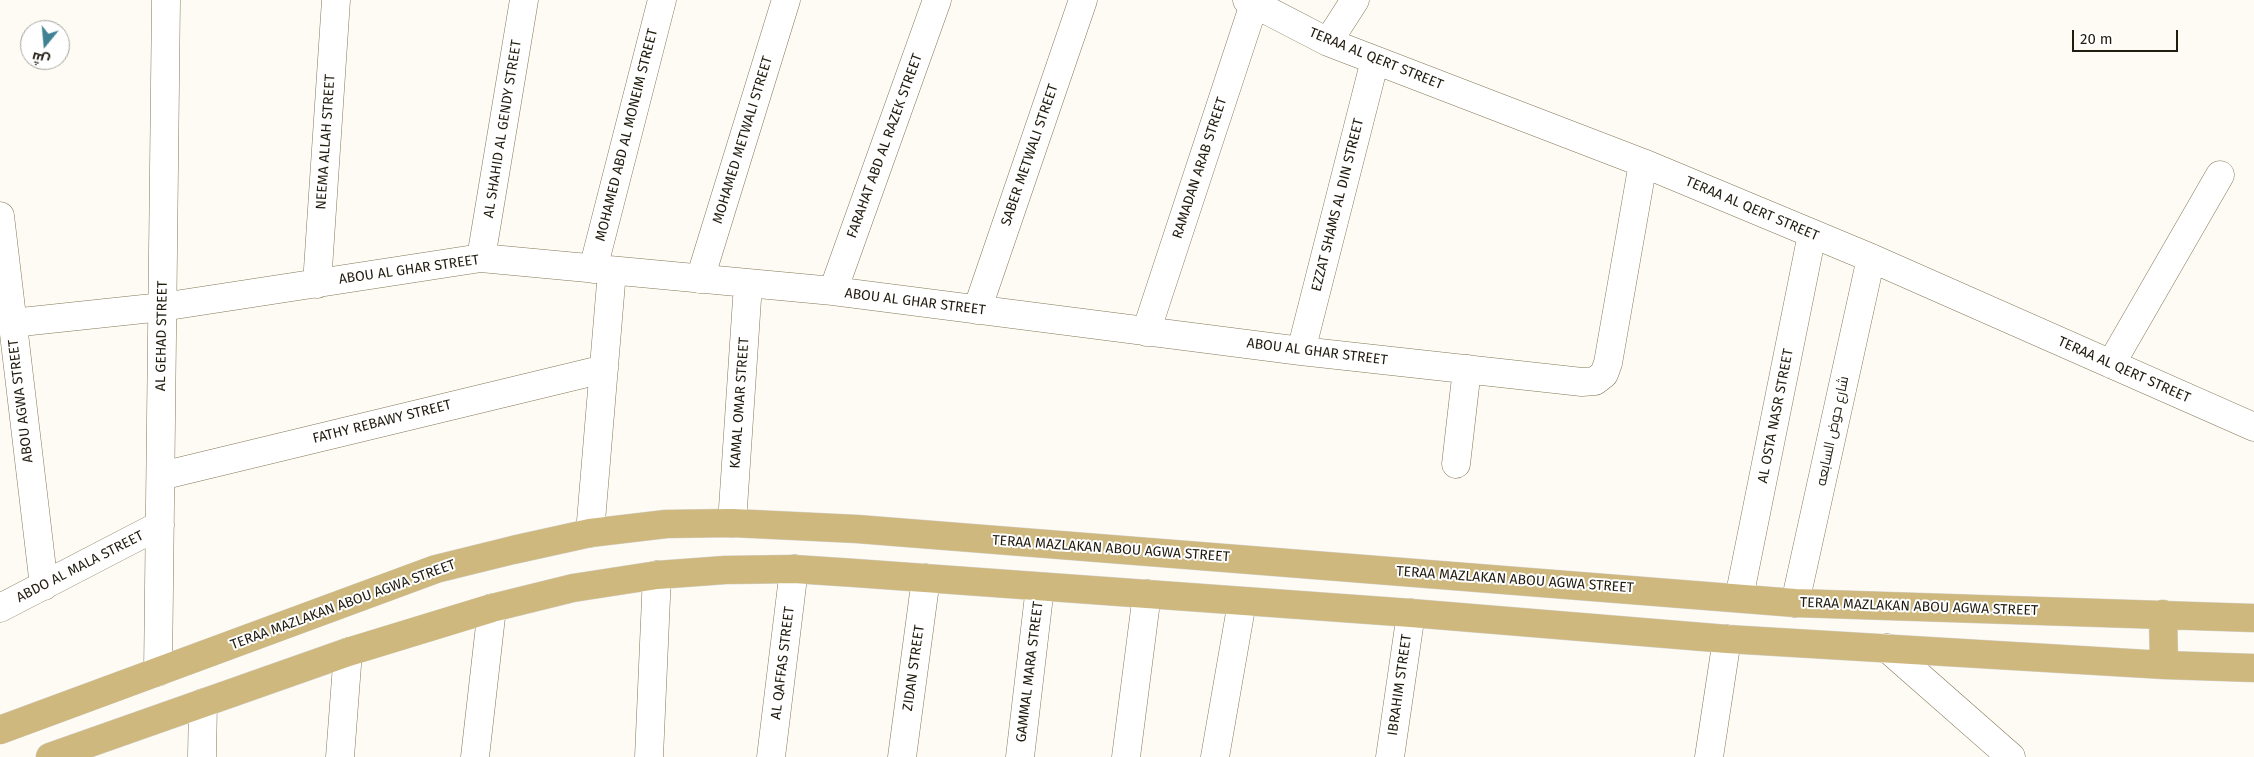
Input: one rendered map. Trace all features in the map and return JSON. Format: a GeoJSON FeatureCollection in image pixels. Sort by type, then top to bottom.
{"type":"FeatureCollection","features":[{"type":"Feature","properties":{"kind":"main road","name":"TERAA MAZLAKAN ABOU AGWA STREET"},"geometry":{"type":"LineString","coordinates":[[0,730],[436,569],[590,533],[666,524],[732,523],[857,530],[1795,603],[2254,618]]}},
{"type":"Feature","properties":{"kind":"main road"},"geometry":{"type":"LineString","coordinates":[[50,757],[348,652],[492,608],[573,588],[657,575],[725,570],[794,569],[1411,613],[1727,639],[2164,665],[2254,668]]}},
{"type":"Feature","properties":{"kind":"main road"},"geometry":{"type":"LineString","coordinates":[[2163,614],[2164,665]]}},
{"type":"Feature","properties":{"kind":"street","name":"AL GEHAD STREET"},"geometry":{"type":"LineString","coordinates":[[158,672],[166,0]]}},
{"type":"Feature","properties":{"kind":"street","name":"NEEMA ALLAH STREET"},"geometry":{"type":"LineString","coordinates":[[317,284],[336,0]]}},
{"type":"Feature","properties":{"kind":"street","name":"AL SHAHID AL GENDY STREET"},"geometry":{"type":"LineString","coordinates":[[481,258],[524,0]]}},
{"type":"Feature","properties":{"kind":"street","name":"MOHAMED ABD AL MONEIM STREET"},"geometry":{"type":"LineString","coordinates":[[590,533],[604,368],[602,270],[662,0]]}},
{"type":"Feature","properties":{"kind":"street","name":"MOHAMED METWALI STREET"},"geometry":{"type":"LineString","coordinates":[[700,279],[786,0]]}},
{"type":"Feature","properties":{"kind":"street","name":"FARAHAT ABD AL RAZEK STREET"},"geometry":{"type":"LineString","coordinates":[[832,292],[937,0]]}},
{"type":"Feature","properties":{"kind":"street","name":"SABER METWALI STREET"},"geometry":{"type":"LineString","coordinates":[[977,310],[1083,0]]}},
{"type":"Feature","properties":{"kind":"street"},"geometry":{"type":"LineString","coordinates":[[1328,42],[1355,0]]}},
{"type":"Feature","properties":{"kind":"street","name":"TERAA AL QERT STREET"},"geometry":{"type":"LineString","coordinates":[[1251,2],[1328,42],[1643,163],[1871,258],[2254,427]]}},
{"type":"Feature","properties":{"kind":"street","name":"RAMADAN ARAB STREET"},"geometry":{"type":"LineString","coordinates":[[1146,332],[1251,2]]}},
{"type":"Feature","properties":{"kind":"street","name":"EZZAT SHAMS AL DIN STREET"},"geometry":{"type":"LineString","coordinates":[[1300,351],[1375,60]]}},
{"type":"Feature","properties":{"kind":"street","name":"ABOU AL GHAR STREET"},"geometry":{"type":"LineString","coordinates":[[12,323],[162,307],[481,258],[832,292],[1300,351],[1582,382],[1594,381],[1604,374],[1608,363],[1643,163]]}},
{"type":"Feature","properties":{"kind":"street"},"geometry":{"type":"LineString","coordinates":[[2111,364],[2220,175]]}},
{"type":"Feature","properties":{"kind":"street","name":"ABOU AGWA STREET"},"geometry":{"type":"LineString","coordinates":[[0,216],[44,586]]}},
{"type":"Feature","properties":{"kind":"street","name":"AL OSTA NASR STREET"},"geometry":{"type":"LineString","coordinates":[[1739,598],[1812,234]]}},
{"type":"Feature","properties":{"kind":"street","name":"شارع حوض السابعه"},"geometry":{"type":"LineString","coordinates":[[1795,603],[1871,258]]}},
{"type":"Feature","properties":{"kind":"street","name":"KAMAL OMAR STREET"},"geometry":{"type":"LineString","coordinates":[[732,523],[748,284]]}},
{"type":"Feature","properties":{"kind":"street","name":"FATHY REBAWY STREET"},"geometry":{"type":"LineString","coordinates":[[160,476],[604,368]]}},
{"type":"Feature","properties":{"kind":"street"},"geometry":{"type":"LineString","coordinates":[[1456,464],[1467,369]]}},
{"type":"Feature","properties":{"kind":"street","name":"ABDO AL MALA STREET"},"geometry":{"type":"LineString","coordinates":[[0,608],[160,525]]}},
{"type":"Feature","properties":{"kind":"street","name":"AL QAFFAS STREET"},"geometry":{"type":"LineString","coordinates":[[771,757],[794,569]]}},
{"type":"Feature","properties":{"kind":"street"},"geometry":{"type":"LineString","coordinates":[[649,757],[657,575]]}},
{"type":"Feature","properties":{"kind":"street","name":"ZIDAN STREET"},"geometry":{"type":"LineString","coordinates":[[902,757],[926,578]]}},
{"type":"Feature","properties":{"kind":"street","name":"GAMMAL MARA STREET"},"geometry":{"type":"LineString","coordinates":[[1020,757],[1040,587]]}},
{"type":"Feature","properties":{"kind":"street"},"geometry":{"type":"LineString","coordinates":[[1126,757],[1147,594]]}},
{"type":"Feature","properties":{"kind":"street"},"geometry":{"type":"LineString","coordinates":[[1215,757],[1242,602]]}},
{"type":"Feature","properties":{"kind":"street"},"geometry":{"type":"LineString","coordinates":[[475,757],[492,608]]}},
{"type":"Feature","properties":{"kind":"street","name":"IBRAHIM STREET"},"geometry":{"type":"LineString","coordinates":[[1390,757],[1411,613]]}},
{"type":"Feature","properties":{"kind":"street"},"geometry":{"type":"LineString","coordinates":[[1709,757],[1727,639]]}},
{"type":"Feature","properties":{"kind":"street"},"geometry":{"type":"LineString","coordinates":[[1888,648],[2011,757]]}},
{"type":"Feature","properties":{"kind":"street"},"geometry":{"type":"LineString","coordinates":[[340,757],[348,652]]}},
{"type":"Feature","properties":{"kind":"street"},"geometry":{"type":"LineString","coordinates":[[202,757],[203,703]]}}]}
